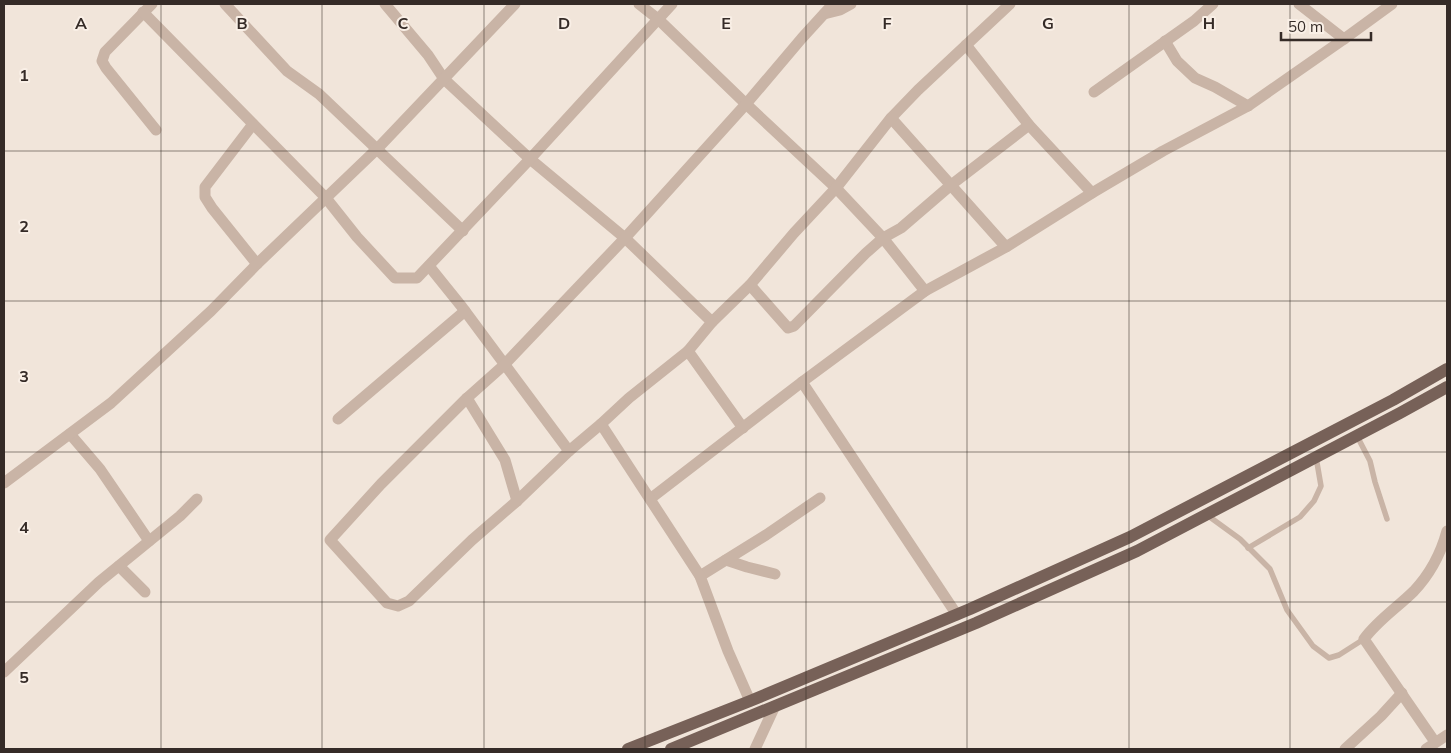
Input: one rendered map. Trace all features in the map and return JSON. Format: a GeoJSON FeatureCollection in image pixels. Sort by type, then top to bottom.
{"type":"FeatureCollection","features":[{"type":"Feature","properties":{"kind":"main road"},"geometry":{"type":"LineString","coordinates":[[628,749],[750,701],[956,615],[1130,537],[1393,400],[1447,369]]}},
{"type":"Feature","properties":{"kind":"main road"},"geometry":{"type":"LineString","coordinates":[[671,749],[976,623],[1136,551],[1447,387]]}},
{"type":"Feature","properties":{"kind":"main road"},"geometry":{"type":"LineString","coordinates":[[897,656],[900,638]]}},
{"type":"Feature","properties":{"kind":"street"},"geometry":{"type":"LineString","coordinates":[[225,4],[287,71],[319,94],[378,148],[463,231]]}},
{"type":"Feature","properties":{"kind":"street"},"geometry":{"type":"LineString","coordinates":[[385,4],[428,55],[444,79],[530,159],[625,238],[712,322]]}},
{"type":"Feature","properties":{"kind":"street"},"geometry":{"type":"LineString","coordinates":[[4,483],[111,403],[211,311],[257,264],[378,148],[514,4]]}},
{"type":"Feature","properties":{"kind":"street"},"geometry":{"type":"LineString","coordinates":[[639,4],[836,188],[883,238],[925,291]]}},
{"type":"Feature","properties":{"kind":"street"},"geometry":{"type":"LineString","coordinates":[[156,130],[102,61],[104,52],[148,8],[253,124],[326,198],[357,238],[395,278],[417,278],[463,231],[672,4]]}},
{"type":"Feature","properties":{"kind":"street"},"geometry":{"type":"LineString","coordinates":[[833,4],[625,238],[504,365],[466,398],[381,484],[330,540],[387,603],[398,606],[409,601],[568,451],[629,398],[688,351],[712,322],[750,285],[794,233],[836,188],[891,118],[918,90],[1010,4]]}},
{"type":"Feature","properties":{"kind":"street"},"geometry":{"type":"LineString","coordinates":[[824,14],[840,10],[851,4]]}},
{"type":"Feature","properties":{"kind":"street"},"geometry":{"type":"LineString","coordinates":[[1094,92],[1194,21],[1213,4]]}},
{"type":"Feature","properties":{"kind":"street"},"geometry":{"type":"LineString","coordinates":[[1299,4],[1344,39]]}},
{"type":"Feature","properties":{"kind":"street"},"geometry":{"type":"LineString","coordinates":[[650,499],[802,382],[925,291],[1006,247],[1163,151],[1248,106],[1392,4]]}},
{"type":"Feature","properties":{"kind":"street"},"geometry":{"type":"LineString","coordinates":[[1165,41],[1177,61],[1195,78],[1248,106]]}},
{"type":"Feature","properties":{"kind":"street"},"geometry":{"type":"LineString","coordinates":[[966,45],[1029,125],[1092,193]]}},
{"type":"Feature","properties":{"kind":"street"},"geometry":{"type":"LineString","coordinates":[[891,118],[1006,247]]}},
{"type":"Feature","properties":{"kind":"street"},"geometry":{"type":"LineString","coordinates":[[253,124],[205,187],[205,197],[257,264]]}},
{"type":"Feature","properties":{"kind":"street"},"geometry":{"type":"LineString","coordinates":[[750,285],[788,328],[794,326],[866,252],[883,238],[901,228],[951,184],[1029,125]]}},
{"type":"Feature","properties":{"kind":"street"},"geometry":{"type":"LineString","coordinates":[[429,266],[465,311],[568,451]]}},
{"type":"Feature","properties":{"kind":"street"},"geometry":{"type":"LineString","coordinates":[[338,419],[465,311]]}},
{"type":"Feature","properties":{"kind":"street"},"geometry":{"type":"LineString","coordinates":[[688,351],[743,428]]}},
{"type":"Feature","properties":{"kind":"street"},"geometry":{"type":"LineString","coordinates":[[802,382],[956,615]]}},
{"type":"Feature","properties":{"kind":"street"},"geometry":{"type":"LineString","coordinates":[[466,398],[505,460],[517,501]]}},
{"type":"Feature","properties":{"kind":"street"},"geometry":{"type":"LineString","coordinates":[[601,424],[700,576],[728,651],[750,701]]}},
{"type":"Feature","properties":{"kind":"street"},"geometry":{"type":"LineString","coordinates":[[70,434],[100,469],[149,540]]}},
{"type":"Feature","properties":{"kind":"street"},"geometry":{"type":"LineString","coordinates":[[700,576],[766,535],[820,498]]}},
{"type":"Feature","properties":{"kind":"street"},"geometry":{"type":"LineString","coordinates":[[4,672],[99,582],[180,516],[197,499]]}},
{"type":"Feature","properties":{"kind":"street"},"geometry":{"type":"LineString","coordinates":[[1435,742],[1364,639],[1379,622],[1415,590],[1436,562],[1444,544],[1447,531]]}},
{"type":"Feature","properties":{"kind":"street"},"geometry":{"type":"LineString","coordinates":[[726,560],[775,574]]}},
{"type":"Feature","properties":{"kind":"street"},"geometry":{"type":"LineString","coordinates":[[119,566],[145,592]]}},
{"type":"Feature","properties":{"kind":"street"},"geometry":{"type":"LineString","coordinates":[[1345,749],[1381,716],[1402,693]]}},
{"type":"Feature","properties":{"kind":"street"},"geometry":{"type":"LineString","coordinates":[[755,749],[775,706]]}},
{"type":"Feature","properties":{"kind":"street"},"geometry":{"type":"LineString","coordinates":[[1426,749],[1447,736]]}},
{"type":"Feature","properties":{"kind":"lane"},"geometry":{"type":"LineString","coordinates":[[1357,436],[1370,461],[1388,520]]}},
{"type":"Feature","properties":{"kind":"lane"},"geometry":{"type":"LineString","coordinates":[[1248,548],[1300,517],[1314,501],[1321,486],[1316,457]]}},
{"type":"Feature","properties":{"kind":"lane"},"geometry":{"type":"LineString","coordinates":[[1206,515],[1240,539],[1270,569],[1287,610],[1313,646],[1329,658],[1339,655],[1364,639]]}}]}
